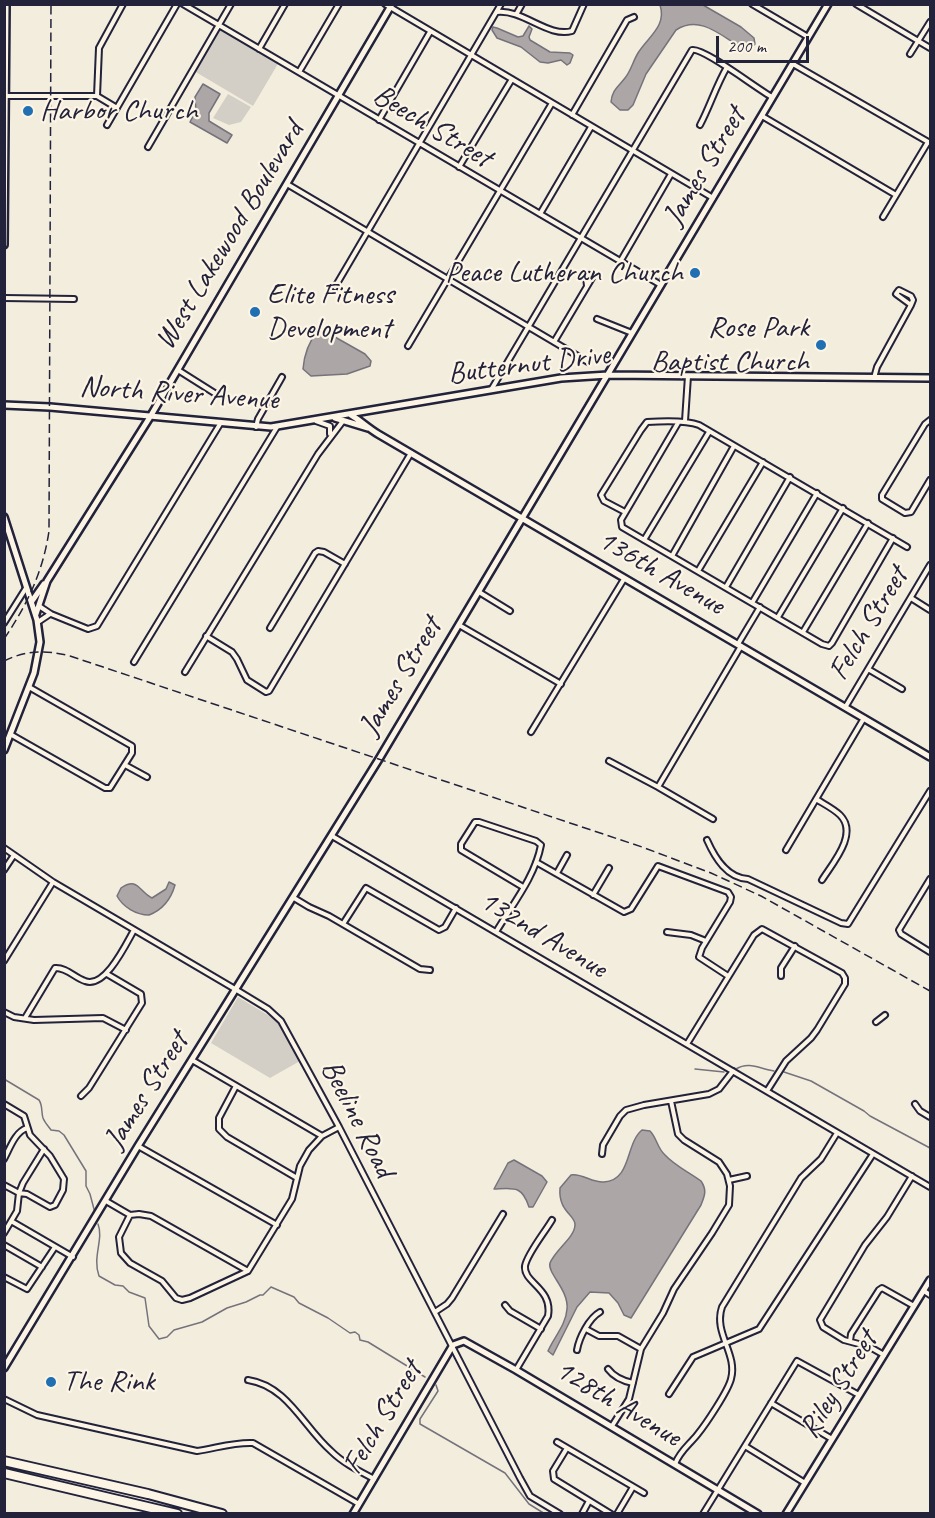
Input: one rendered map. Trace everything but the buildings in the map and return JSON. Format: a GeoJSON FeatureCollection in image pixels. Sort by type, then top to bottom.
{"type":"FeatureCollection","features":[{"type":"Feature","properties":{"kind":"highway"},"geometry":{"type":"LineString","coordinates":[[4,1461],[222,1514]]}},
{"type":"Feature","properties":{"kind":"highway"},"geometry":{"type":"LineString","coordinates":[[41,1481],[45,1479],[48,1471]]}},
{"type":"Feature","properties":{"kind":"highway"},"geometry":{"type":"LineString","coordinates":[[4,1473],[177,1514]]}},
{"type":"Feature","properties":{"kind":"street"},"geometry":{"type":"LineString","coordinates":[[4,245],[6,4]]}},
{"type":"Feature","properties":{"kind":"street"},"geometry":{"type":"LineString","coordinates":[[97,96],[99,48],[123,4]]}},
{"type":"Feature","properties":{"kind":"street"},"geometry":{"type":"LineString","coordinates":[[107,125],[177,4]]}},
{"type":"Feature","properties":{"kind":"street","name":"Beech Street"},"geometry":{"type":"LineString","coordinates":[[183,4],[499,192],[661,285]]}},
{"type":"Feature","properties":{"kind":"street"},"geometry":{"type":"LineString","coordinates":[[148,147],[231,4]]}},
{"type":"Feature","properties":{"kind":"street"},"geometry":{"type":"LineString","coordinates":[[259,49],[285,4]]}},
{"type":"Feature","properties":{"kind":"street"},"geometry":{"type":"LineString","coordinates":[[299,72],[339,4]]}},
{"type":"Feature","properties":{"kind":"street"},"geometry":{"type":"LineString","coordinates":[[335,287],[501,4]]}},
{"type":"Feature","properties":{"kind":"street"},"geometry":{"type":"LineString","coordinates":[[517,13],[522,4]]}},
{"type":"Feature","properties":{"kind":"street"},"geometry":{"type":"LineString","coordinates":[[496,12],[517,13],[562,32],[572,32],[584,4]]}},
{"type":"Feature","properties":{"kind":"street"},"geometry":{"type":"LineString","coordinates":[[752,4],[808,37]]}},
{"type":"Feature","properties":{"kind":"street","name":"James Street"},"geometry":{"type":"LineString","coordinates":[[4,1368],[138,1146],[332,836],[828,4]]}},
{"type":"Feature","properties":{"kind":"street"},"geometry":{"type":"LineString","coordinates":[[856,4],[930,48]]}},
{"type":"Feature","properties":{"kind":"street"},"geometry":{"type":"LineString","coordinates":[[389,6],[713,198]]}},
{"type":"Feature","properties":{"kind":"street","name":"West Lakewood Boulevard"},"geometry":{"type":"LineString","coordinates":[[36,610],[47,581],[178,370],[339,96],[389,6]]}},
{"type":"Feature","properties":{"kind":"street"},"geometry":{"type":"LineString","coordinates":[[572,115],[627,20],[634,17]]}},
{"type":"Feature","properties":{"kind":"street"},"geometry":{"type":"LineString","coordinates":[[910,54],[930,22]]}},
{"type":"Feature","properties":{"kind":"street"},"geometry":{"type":"LineString","coordinates":[[380,120],[430,32]]}},
{"type":"Feature","properties":{"kind":"street"},"geometry":{"type":"LineString","coordinates":[[491,390],[689,53],[696,49],[706,54],[773,97]]}},
{"type":"Feature","properties":{"kind":"street"},"geometry":{"type":"LineString","coordinates":[[793,64],[929,143],[883,217]]}},
{"type":"Feature","properties":{"kind":"street"},"geometry":{"type":"LineString","coordinates":[[700,125],[716,86],[727,67]]}},
{"type":"Feature","properties":{"kind":"street"},"geometry":{"type":"LineString","coordinates":[[459,167],[512,79]]}},
{"type":"Feature","properties":{"kind":"street"},"geometry":{"type":"LineString","coordinates":[[5,96],[97,96],[117,108]]}},
{"type":"Feature","properties":{"kind":"street"},"geometry":{"type":"LineString","coordinates":[[408,346],[552,103]]}},
{"type":"Feature","properties":{"kind":"street"},"geometry":{"type":"LineString","coordinates":[[762,116],[896,195]]}},
{"type":"Feature","properties":{"kind":"street"},"geometry":{"type":"LineString","coordinates":[[540,214],[591,127]]}},
{"type":"Feature","properties":{"kind":"street"},"geometry":{"type":"LineString","coordinates":[[620,262],[671,174]]}},
{"type":"Feature","properties":{"kind":"street"},"geometry":{"type":"LineString","coordinates":[[287,184],[588,362]]}},
{"type":"Feature","properties":{"kind":"street"},"geometry":{"type":"LineString","coordinates":[[554,342],[587,286]]}},
{"type":"Feature","properties":{"kind":"street"},"geometry":{"type":"LineString","coordinates":[[874,378],[877,367],[911,305],[911,296],[902,290],[897,290],[896,294],[911,305]]}},
{"type":"Feature","properties":{"kind":"street"},"geometry":{"type":"LineString","coordinates":[[4,298],[74,300]]}},
{"type":"Feature","properties":{"kind":"street"},"geometry":{"type":"LineString","coordinates":[[597,319],[632,333]]}},
{"type":"Feature","properties":{"kind":"street"},"geometry":{"type":"LineString","coordinates":[[178,370],[216,394]]}},
{"type":"Feature","properties":{"kind":"street","name":"Butternut Drive"},"geometry":{"type":"LineString","coordinates":[[351,414],[561,378],[608,375],[930,378]]}},
{"type":"Feature","properties":{"kind":"street"},"geometry":{"type":"LineString","coordinates":[[685,421],[688,376]]}},
{"type":"Feature","properties":{"kind":"street"},"geometry":{"type":"LineString","coordinates":[[256,427],[258,419],[282,377]]}},
{"type":"Feature","properties":{"kind":"street","name":"North River Avenue"},"geometry":{"type":"LineString","coordinates":[[4,405],[256,427],[278,427],[351,414]]}},
{"type":"Feature","properties":{"kind":"street","name":"136th Avenue"},"geometry":{"type":"LineString","coordinates":[[351,414],[365,423],[368,428]]}},
{"type":"Feature","properties":{"kind":"street","name":"136th Avenue"},"geometry":{"type":"LineString","coordinates":[[333,418],[368,428],[930,754]]}},
{"type":"Feature","properties":{"kind":"street"},"geometry":{"type":"LineString","coordinates":[[930,420],[919,434],[882,495],[882,499],[905,513],[911,512],[930,480]]}},
{"type":"Feature","properties":{"kind":"street"},"geometry":{"type":"LineString","coordinates":[[315,421],[330,426],[329,437]]}},
{"type":"Feature","properties":{"kind":"street"},"geometry":{"type":"LineString","coordinates":[[185,672],[329,437],[343,421]]}},
{"type":"Feature","properties":{"kind":"street"},"geometry":{"type":"LineString","coordinates":[[625,512],[602,499],[601,495],[647,422],[678,423],[685,421],[699,425],[907,547]]}},
{"type":"Feature","properties":{"kind":"street"},"geometry":{"type":"LineString","coordinates":[[678,423],[625,512],[621,520],[622,527],[829,646],[893,538]]}},
{"type":"Feature","properties":{"kind":"street"},"geometry":{"type":"LineString","coordinates":[[36,610],[88,629],[97,626],[220,424]]}},
{"type":"Feature","properties":{"kind":"street"},"geometry":{"type":"LineString","coordinates":[[134,662],[278,427]]}},
{"type":"Feature","properties":{"kind":"street"},"geometry":{"type":"LineString","coordinates":[[644,540],[709,432]]}},
{"type":"Feature","properties":{"kind":"street"},"geometry":{"type":"LineString","coordinates":[[672,556],[734,446]]}},
{"type":"Feature","properties":{"kind":"street"},"geometry":{"type":"LineString","coordinates":[[206,636],[232,652],[247,680],[266,692],[269,691],[411,453]]}},
{"type":"Feature","properties":{"kind":"street"},"geometry":{"type":"LineString","coordinates":[[698,571],[763,462]]}},
{"type":"Feature","properties":{"kind":"street"},"geometry":{"type":"LineString","coordinates":[[726,587],[790,477]]}},
{"type":"Feature","properties":{"kind":"street"},"geometry":{"type":"LineString","coordinates":[[752,603],[817,493]]}},
{"type":"Feature","properties":{"kind":"street"},"geometry":{"type":"LineString","coordinates":[[778,617],[843,508]]}},
{"type":"Feature","properties":{"kind":"street"},"geometry":{"type":"LineString","coordinates":[[4,517],[26,587],[36,610],[39,651],[4,750]]}},
{"type":"Feature","properties":{"kind":"street"},"geometry":{"type":"LineString","coordinates":[[804,632],[868,523]]}},
{"type":"Feature","properties":{"kind":"street"},"geometry":{"type":"LineString","coordinates":[[270,628],[315,553],[324,552],[345,564]]}},
{"type":"Feature","properties":{"kind":"street","name":"Felch Street"},"geometry":{"type":"LineString","coordinates":[[846,706],[930,565]]}},
{"type":"Feature","properties":{"kind":"street"},"geometry":{"type":"LineString","coordinates":[[531,732],[625,578]]}},
{"type":"Feature","properties":{"kind":"street","name":"West Lakewood Boulevard"},"geometry":{"type":"LineString","coordinates":[[32,601],[47,581]]}},
{"type":"Feature","properties":{"kind":"street"},"geometry":{"type":"LineString","coordinates":[[4,623],[26,587]]}},
{"type":"Feature","properties":{"kind":"street"},"geometry":{"type":"LineString","coordinates":[[478,592],[510,611]]}},
{"type":"Feature","properties":{"kind":"street"},"geometry":{"type":"LineString","coordinates":[[910,598],[930,610]]}},
{"type":"Feature","properties":{"kind":"street"},"geometry":{"type":"LineString","coordinates":[[658,787],[760,607]]}},
{"type":"Feature","properties":{"kind":"street"},"geometry":{"type":"LineString","coordinates":[[38,622],[51,614]]}},
{"type":"Feature","properties":{"kind":"street"},"geometry":{"type":"LineString","coordinates":[[458,625],[561,684]]}},
{"type":"Feature","properties":{"kind":"street"},"geometry":{"type":"LineString","coordinates":[[868,669],[902,688]]}},
{"type":"Feature","properties":{"kind":"street"},"geometry":{"type":"LineString","coordinates":[[10,734],[105,788],[110,788],[133,749],[28,687]]}},
{"type":"Feature","properties":{"kind":"street"},"geometry":{"type":"LineString","coordinates":[[786,850],[865,717]]}},
{"type":"Feature","properties":{"kind":"street"},"geometry":{"type":"LineString","coordinates":[[609,761],[712,819]]}},
{"type":"Feature","properties":{"kind":"street"},"geometry":{"type":"LineString","coordinates":[[125,765],[147,777]]}},
{"type":"Feature","properties":{"kind":"street"},"geometry":{"type":"LineString","coordinates":[[707,840],[721,865],[736,877],[748,879],[841,923],[848,924],[930,791]]}},
{"type":"Feature","properties":{"kind":"street"},"geometry":{"type":"LineString","coordinates":[[816,799],[839,814],[845,821],[847,830],[844,844],[822,880]]}},
{"type":"Feature","properties":{"kind":"street"},"geometry":{"type":"LineString","coordinates":[[496,932],[523,887],[536,862],[540,843],[479,822],[473,824],[460,847],[464,852],[523,887]]}},
{"type":"Feature","properties":{"kind":"street","name":"132nd Avenue"},"geometry":{"type":"LineString","coordinates":[[332,836],[930,1187]]}},
{"type":"Feature","properties":{"kind":"street","name":"Beeline Road"},"geometry":{"type":"LineString","coordinates":[[4,848],[53,882],[268,1009],[286,1027],[531,1496],[560,1514]]}},
{"type":"Feature","properties":{"kind":"street"},"geometry":{"type":"LineString","coordinates":[[4,870],[14,855]]}},
{"type":"Feature","properties":{"kind":"street"},"geometry":{"type":"LineString","coordinates":[[557,873],[567,855]]}},
{"type":"Feature","properties":{"kind":"street"},"geometry":{"type":"LineString","coordinates":[[536,862],[627,912],[658,866],[728,892],[730,902],[699,957],[728,976]]}},
{"type":"Feature","properties":{"kind":"street"},"geometry":{"type":"LineString","coordinates":[[593,895],[609,868]]}},
{"type":"Feature","properties":{"kind":"street"},"geometry":{"type":"LineString","coordinates":[[930,879],[900,928],[901,934],[930,952]]}},
{"type":"Feature","properties":{"kind":"street"},"geometry":{"type":"LineString","coordinates":[[4,961],[53,882]]}},
{"type":"Feature","properties":{"kind":"street"},"geometry":{"type":"LineString","coordinates":[[343,924],[366,888],[439,930],[445,927],[456,908]]}},
{"type":"Feature","properties":{"kind":"street"},"geometry":{"type":"LineString","coordinates":[[294,898],[420,969],[430,970]]}},
{"type":"Feature","properties":{"kind":"street"},"geometry":{"type":"LineString","coordinates":[[687,1044],[756,932],[764,929],[842,973],[845,978],[843,987],[817,1030],[786,1061],[767,1091]]}},
{"type":"Feature","properties":{"kind":"street"},"geometry":{"type":"LineString","coordinates":[[24,1018],[55,968],[60,968],[90,982],[100,979],[107,974],[134,930]]}},
{"type":"Feature","properties":{"kind":"street"},"geometry":{"type":"LineString","coordinates":[[667,932],[692,935],[706,941]]}},
{"type":"Feature","properties":{"kind":"street"},"geometry":{"type":"LineString","coordinates":[[781,976],[782,968],[795,946]]}},
{"type":"Feature","properties":{"kind":"street"},"geometry":{"type":"LineString","coordinates":[[81,1096],[89,1088],[126,1030],[140,1007],[142,999],[141,994],[107,974]]}},
{"type":"Feature","properties":{"kind":"street"},"geometry":{"type":"LineString","coordinates":[[4,1012],[14,1017],[34,1020],[103,1018],[126,1030]]}},
{"type":"Feature","properties":{"kind":"street"},"geometry":{"type":"LineString","coordinates":[[876,1022],[885,1015]]}},
{"type":"Feature","properties":{"kind":"street"},"geometry":{"type":"LineString","coordinates":[[192,1060],[322,1136]]}},
{"type":"Feature","properties":{"kind":"street"},"geometry":{"type":"LineString","coordinates":[[602,1154],[603,1145],[626,1110],[709,1094],[719,1089],[733,1071]]}},
{"type":"Feature","properties":{"kind":"street"},"geometry":{"type":"LineString","coordinates":[[236,1086],[219,1118],[218,1125],[221,1132],[297,1178]]}},
{"type":"Feature","properties":{"kind":"street"},"geometry":{"type":"LineString","coordinates":[[612,1426],[629,1399],[641,1348],[663,1313],[674,1289],[727,1210],[730,1193],[729,1180],[718,1162],[678,1134],[671,1101]]}},
{"type":"Feature","properties":{"kind":"street"},"geometry":{"type":"LineString","coordinates":[[4,1104],[24,1116],[27,1128],[62,1174],[65,1184],[55,1205],[50,1208],[27,1194],[4,1185]]}},
{"type":"Feature","properties":{"kind":"street"},"geometry":{"type":"LineString","coordinates":[[915,1104],[920,1111],[930,1117]]}},
{"type":"Feature","properties":{"kind":"street"},"geometry":{"type":"LineString","coordinates":[[130,1215],[119,1237],[121,1253],[130,1263],[162,1281],[176,1298],[186,1300],[248,1271],[292,1199],[305,1156],[322,1136],[339,1127]]}},
{"type":"Feature","properties":{"kind":"street"},"geometry":{"type":"LineString","coordinates":[[4,1159],[17,1136],[27,1128]]}},
{"type":"Feature","properties":{"kind":"street"},"geometry":{"type":"LineString","coordinates":[[675,1464],[680,1454],[700,1431],[731,1381],[732,1366],[721,1332],[720,1314],[727,1298],[801,1178],[821,1159],[837,1133]]}},
{"type":"Feature","properties":{"kind":"street"},"geometry":{"type":"LineString","coordinates":[[138,1146],[277,1225]]}},
{"type":"Feature","properties":{"kind":"street"},"geometry":{"type":"LineString","coordinates":[[4,1233],[18,1206],[20,1193],[30,1171],[44,1149]]}},
{"type":"Feature","properties":{"kind":"street"},"geometry":{"type":"LineString","coordinates":[[669,1394],[693,1358],[759,1329],[765,1322],[873,1154]]}},
{"type":"Feature","properties":{"kind":"street"},"geometry":{"type":"LineString","coordinates":[[729,1180],[747,1176]]}},
{"type":"Feature","properties":{"kind":"street"},"geometry":{"type":"LineString","coordinates":[[884,1355],[823,1328],[820,1320],[859,1254],[887,1217],[912,1176]]}},
{"type":"Feature","properties":{"kind":"street"},"geometry":{"type":"LineString","coordinates":[[106,1201],[130,1215],[151,1216],[248,1271]]}},
{"type":"Feature","properties":{"kind":"street"},"geometry":{"type":"LineString","coordinates":[[435,1312],[452,1298],[502,1215]]}},
{"type":"Feature","properties":{"kind":"street"},"geometry":{"type":"LineString","coordinates":[[516,1370],[548,1316],[548,1303],[544,1293],[526,1275],[525,1265],[552,1220]]}},
{"type":"Feature","properties":{"kind":"street"},"geometry":{"type":"LineString","coordinates":[[11,1221],[73,1257]]}},
{"type":"Feature","properties":{"kind":"street"},"geometry":{"type":"LineString","coordinates":[[4,1245],[42,1267]]}},
{"type":"Feature","properties":{"kind":"street"},"geometry":{"type":"LineString","coordinates":[[4,1277],[27,1290],[55,1247]]}},
{"type":"Feature","properties":{"kind":"street","name":"Riley Street"},"geometry":{"type":"LineString","coordinates":[[786,1514],[930,1280]]}},
{"type":"Feature","properties":{"kind":"street"},"geometry":{"type":"LineString","coordinates":[[850,1341],[851,1334],[882,1288],[914,1306]]}},
{"type":"Feature","properties":{"kind":"street"},"geometry":{"type":"LineString","coordinates":[[924,1291],[930,1295]]}},
{"type":"Feature","properties":{"kind":"street"},"geometry":{"type":"LineString","coordinates":[[505,1305],[510,1311],[541,1329]]}},
{"type":"Feature","properties":{"kind":"street"},"geometry":{"type":"LineString","coordinates":[[577,1350],[578,1342],[594,1316],[600,1312]]}},
{"type":"Feature","properties":{"kind":"street"},"geometry":{"type":"LineString","coordinates":[[586,1329],[599,1336],[618,1336],[641,1348]]}},
{"type":"Feature","properties":{"kind":"street","name":"128th Avenue"},"geometry":{"type":"LineString","coordinates":[[453,1345],[460,1342],[469,1343],[758,1514]]}},
{"type":"Feature","properties":{"kind":"street","name":"Felch Street"},"geometry":{"type":"LineString","coordinates":[[353,1514],[453,1345]]}},
{"type":"Feature","properties":{"kind":"street"},"geometry":{"type":"LineString","coordinates":[[703,1514],[797,1361],[859,1396]]}},
{"type":"Feature","properties":{"kind":"street"},"geometry":{"type":"LineString","coordinates":[[608,1369],[618,1378],[633,1383]]}},
{"type":"Feature","properties":{"kind":"street"},"geometry":{"type":"LineString","coordinates":[[248,1380],[256,1381],[288,1401],[330,1451],[348,1465],[374,1479]]}},
{"type":"Feature","properties":{"kind":"street"},"geometry":{"type":"LineString","coordinates":[[4,1399],[37,1415],[197,1451],[220,1448],[236,1442],[253,1443],[359,1504]]}},
{"type":"Feature","properties":{"kind":"street"},"geometry":{"type":"LineString","coordinates":[[771,1403],[832,1439]]}},
{"type":"Feature","properties":{"kind":"street"},"geometry":{"type":"LineString","coordinates":[[557,1442],[644,1493]]}},
{"type":"Feature","properties":{"kind":"street"},"geometry":{"type":"LineString","coordinates":[[745,1446],[805,1483]]}},
{"type":"Feature","properties":{"kind":"street"},"geometry":{"type":"LineString","coordinates":[[567,1448],[553,1471],[552,1477],[611,1514]]}},
{"type":"Feature","properties":{"kind":"street"},"geometry":{"type":"LineString","coordinates":[[617,1514],[633,1487]]}},
{"type":"Feature","properties":{"kind":"street"},"geometry":{"type":"LineString","coordinates":[[582,1514],[589,1501]]}},
{"type":"Feature","properties":{"kind":"shaded area"},"geometry":{"type":"Polygon","coordinates":[[[660,5],[703,5],[741,27],[754,38],[755,44],[750,49],[744,49],[703,26],[685,26],[676,30],[646,74],[633,105],[628,110],[620,110],[611,102],[613,94],[627,75],[638,53],[659,25],[660,5]]]}},
{"type":"Feature","properties":{"kind":"shaded area"},"geometry":{"type":"Polygon","coordinates":[[[529,26],[532,29],[530,40],[550,52],[570,53],[573,55],[570,63],[567,65],[561,60],[540,62],[521,47],[497,38],[492,30],[493,27],[497,28],[518,37],[523,36],[529,26]]]}},
{"type":"Feature","properties":{"kind":"shaded area"},"geometry":{"type":"Polygon","coordinates":[[[221,29],[279,62],[253,106],[194,71],[221,29]]]}},
{"type":"Feature","properties":{"kind":"shaded area"},"geometry":{"type":"Polygon","coordinates":[[[203,84],[220,94],[209,113],[209,121],[232,135],[227,143],[190,122],[196,111],[195,97],[203,84]]]}},
{"type":"Feature","properties":{"kind":"shaded area"},"geometry":{"type":"Polygon","coordinates":[[[228,94],[251,107],[241,122],[229,125],[213,118],[228,94]]]}},
{"type":"Feature","properties":{"kind":"shaded area"},"geometry":{"type":"Polygon","coordinates":[[[319,328],[365,354],[371,361],[370,366],[347,374],[311,376],[303,369],[304,363],[308,347],[319,328]]]}},
{"type":"Feature","properties":{"kind":"shaded area"},"geometry":{"type":"Polygon","coordinates":[[[169,882],[175,885],[171,895],[162,907],[149,915],[130,910],[117,896],[121,888],[135,884],[152,898],[166,889],[169,882]]]}},
{"type":"Feature","properties":{"kind":"shaded area"},"geometry":{"type":"Polygon","coordinates":[[[238,997],[281,1025],[300,1061],[270,1078],[211,1043],[238,997]]]}},
{"type":"Feature","properties":{"kind":"shaded area"},"geometry":{"type":"Polygon","coordinates":[[[642,1130],[650,1131],[660,1149],[669,1159],[701,1181],[704,1187],[704,1198],[631,1318],[624,1315],[618,1303],[609,1293],[590,1292],[577,1307],[553,1355],[548,1351],[562,1326],[567,1302],[550,1263],[572,1234],[575,1225],[573,1218],[564,1208],[560,1188],[571,1175],[579,1175],[600,1182],[613,1180],[624,1168],[633,1144],[642,1130]]]}},
{"type":"Feature","properties":{"kind":"shaded area"},"geometry":{"type":"Polygon","coordinates":[[[514,1160],[542,1176],[547,1182],[533,1207],[529,1207],[523,1195],[516,1189],[494,1189],[508,1163],[514,1160]]]}},
{"type":"Feature","properties":{"kind":"waterway"},"geometry":{"type":"LineString","coordinates":[[736,1069],[750,1066],[774,1071]]}},
{"type":"Feature","properties":{"kind":"waterway"},"geometry":{"type":"LineString","coordinates":[[695,1069],[724,1072]]}},
{"type":"Feature","properties":{"kind":"waterway"},"geometry":{"type":"LineString","coordinates":[[784,1072],[811,1081],[930,1148]]}},
{"type":"Feature","properties":{"kind":"waterway"},"geometry":{"type":"LineString","coordinates":[[4,1079],[39,1100],[46,1123],[51,1130],[59,1131],[64,1135],[86,1171],[86,1186],[95,1213]]}},
{"type":"Feature","properties":{"kind":"waterway"},"geometry":{"type":"LineString","coordinates":[[98,1224],[100,1236],[97,1269],[99,1276],[145,1298],[149,1326],[159,1339],[167,1337],[174,1330],[202,1322],[227,1308],[263,1295],[271,1287],[294,1297],[299,1303],[350,1333],[355,1332],[359,1335],[360,1340],[368,1342],[425,1377]]}},
{"type":"Feature","properties":{"kind":"waterway"},"geometry":{"type":"LineString","coordinates":[[436,1385],[438,1391],[420,1419],[420,1424],[505,1473],[529,1504],[545,1514]]}},
{"type":"Feature","properties":{"kind":"railway"},"geometry":{"type":"LineString","coordinates":[[4,639],[33,588],[43,560],[49,531],[51,4]]}},
{"type":"Feature","properties":{"kind":"railway"},"geometry":{"type":"LineString","coordinates":[[4,661],[37,652],[70,656],[642,847],[711,873],[761,896],[930,991]]}},
{"type":"Feature","properties":{"kind":"place","name":"Harbor Church"},"geometry":{"type":"Point","coordinates":[28,111]}},
{"type":"Feature","properties":{"kind":"place","name":"Peace Lutheran Church"},"geometry":{"type":"Point","coordinates":[695,273]}},
{"type":"Feature","properties":{"kind":"place","name":"Elite Fitness Development"},"geometry":{"type":"Point","coordinates":[255,312]}},
{"type":"Feature","properties":{"kind":"place","name":"Rose Park Baptist Church"},"geometry":{"type":"Point","coordinates":[821,345]}},
{"type":"Feature","properties":{"kind":"place","name":"The Rink"},"geometry":{"type":"Point","coordinates":[51,1382]}}]}
